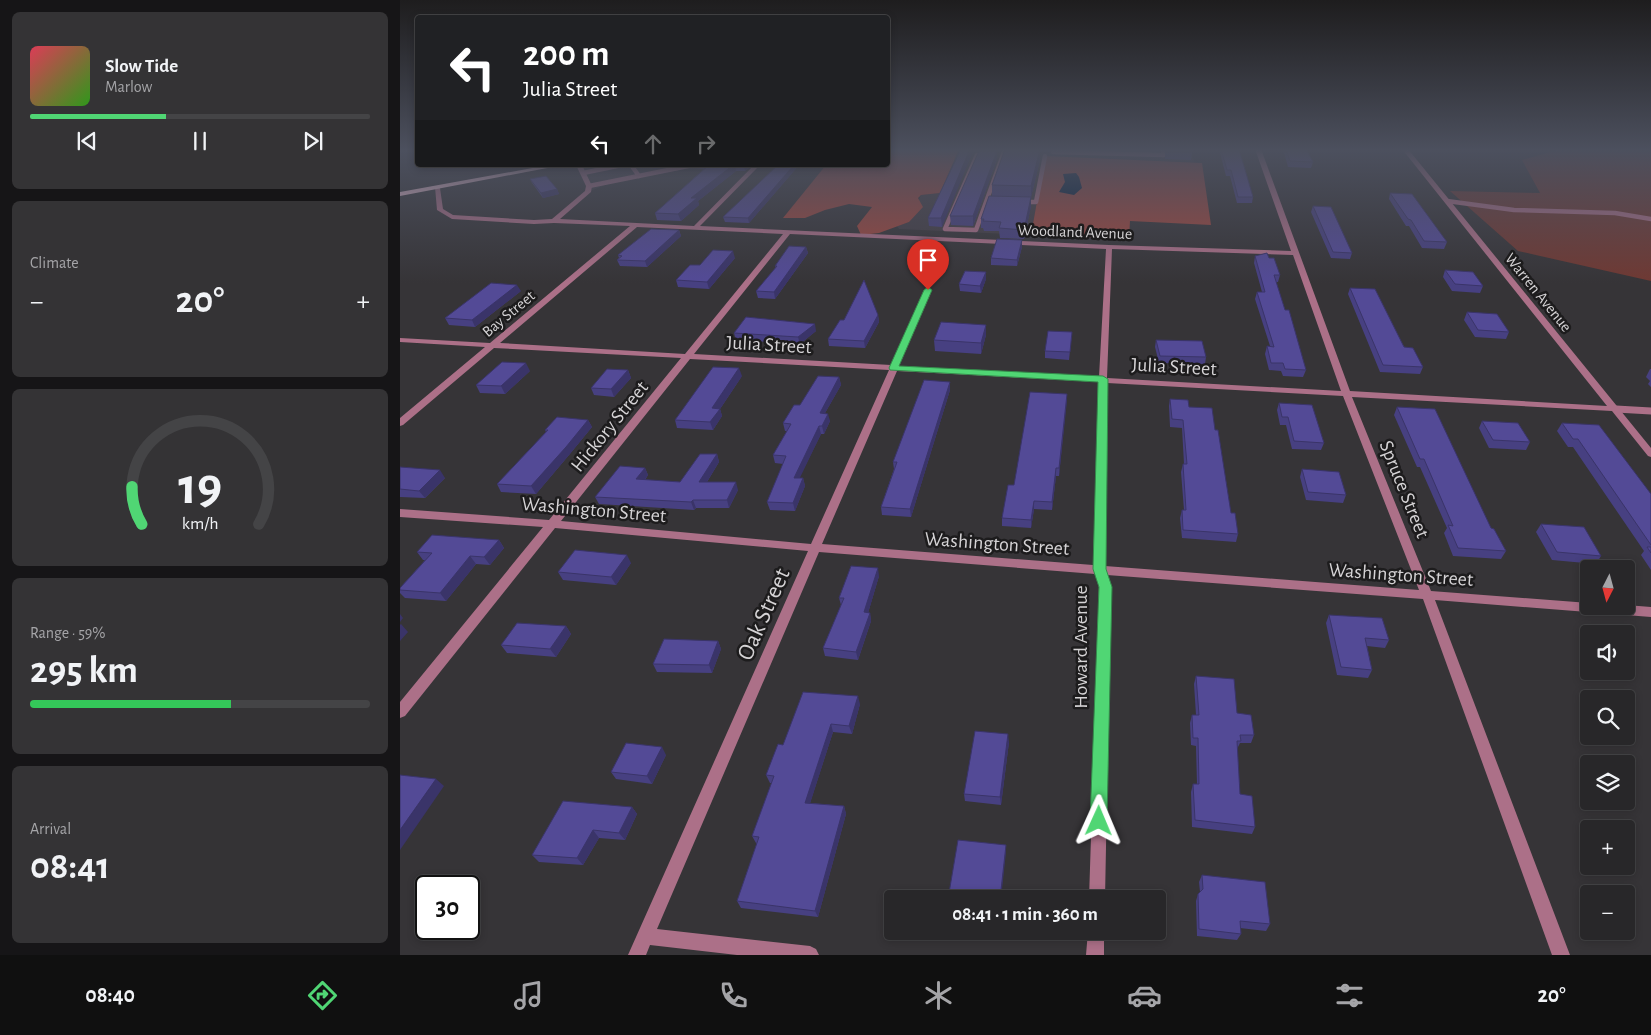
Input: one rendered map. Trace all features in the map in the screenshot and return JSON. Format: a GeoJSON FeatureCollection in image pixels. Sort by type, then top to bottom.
{"type":"FeatureCollection","features":[{"type":"Feature","properties":{"kind":"street","name":"Woodland Avenue"},"geometry":{"type":"LineString","coordinates":[[438,194],[440,210],[452,217],[1109,247],[1296,253]]}},
{"type":"Feature","properties":{"kind":"street"},"geometry":{"type":"LineString","coordinates":[[554,221],[586,194]]}},
{"type":"Feature","properties":{"kind":"street"},"geometry":{"type":"LineString","coordinates":[[695,228],[729,194]]}},
{"type":"Feature","properties":{"kind":"street","name":"Spruce Street"},"geometry":{"type":"LineString","coordinates":[[1274,194],[1346,393],[1427,594],[1561,955]]}},
{"type":"Feature","properties":{"kind":"street","name":"Warren Avenue"},"geometry":{"type":"LineString","coordinates":[[1441,194],[1651,454]]}},
{"type":"Feature","properties":{"kind":"street","name":"Bay Street"},"geometry":{"type":"LineString","coordinates":[[400,423],[635,225]]}},
{"type":"Feature","properties":{"kind":"street","name":"Hickory Street"},"geometry":{"type":"LineString","coordinates":[[400,712],[788,232]]}},
{"type":"Feature","properties":{"kind":"street","name":"Howard Avenue"},"geometry":{"type":"LineString","coordinates":[[1097,890],[1106,587],[1099,569],[1103,379],[1109,247]]}},
{"type":"Feature","properties":{"kind":"street","name":"Oak Street"},"geometry":{"type":"LineString","coordinates":[[637,955],[928,290]]}},
{"type":"Feature","properties":{"kind":"street","name":"Julia Street"},"geometry":{"type":"LineString","coordinates":[[400,340],[1616,409]]}},
{"type":"Feature","properties":{"kind":"street","name":"Washington Street"},"geometry":{"type":"LineString","coordinates":[[400,513],[553,524],[816,548],[1651,612]]}},
{"type":"Feature","properties":{"kind":"street"},"geometry":{"type":"LineString","coordinates":[[646,936],[810,955]]}},
{"type":"Feature","properties":{"kind":"street"},"geometry":{"type":"LineString","coordinates":[[1095,955],[1096,940]]}},
{"type":"Feature","properties":{"kind":"lane"},"geometry":{"type":"LineString","coordinates":[[960,194],[945,229],[976,230],[988,194]]}},
{"type":"Feature","properties":{"kind":"lane"},"geometry":{"type":"LineString","coordinates":[[1020,202],[1036,202],[1037,194]]}},
{"type":"Feature","properties":{"kind":"lane"},"geometry":{"type":"LineString","coordinates":[[986,201],[994,201]]}},
{"type":"Feature","properties":{"kind":"lane"},"geometry":{"type":"LineString","coordinates":[[1447,201],[1514,210],[1615,213],[1651,219]]}},
{"type":"Feature","properties":{"kind":"lane"},"geometry":{"type":"LineString","coordinates":[[1616,409],[1651,411]]}},
{"type":"Feature","properties":{"kind":"shaded area"},"geometry":{"type":"Polygon","coordinates":[[[803,194],[935,194],[921,195],[918,198],[923,207],[909,222],[879,233],[861,235],[857,226],[872,207],[849,204],[825,210],[805,218],[783,218],[803,194]]]}},
{"type":"Feature","properties":{"kind":"shaded area"},"geometry":{"type":"Polygon","coordinates":[[[1038,194],[1031,235],[899,229],[897,226],[909,222],[921,195],[1038,194]]]}},
{"type":"Feature","properties":{"kind":"shaded area"},"geometry":{"type":"Polygon","coordinates":[[[1038,194],[1206,194],[1211,225],[1130,221],[1129,239],[1031,235],[1038,194]]]}},
{"type":"Feature","properties":{"kind":"shaded area"},"geometry":{"type":"Polygon","coordinates":[[[1453,194],[1651,194],[1651,281],[1518,251],[1453,194]]]}},
{"type":"Feature","properties":{"kind":"building"},"geometry":{"type":"Polygon","coordinates":[[[677,194],[697,194],[691,198],[697,198],[678,214],[655,213],[677,194]]]}},
{"type":"Feature","properties":{"kind":"building"},"geometry":{"type":"Polygon","coordinates":[[[748,194],[769,194],[748,218],[723,217],[748,194]]]}},
{"type":"Feature","properties":{"kind":"building"},"geometry":{"type":"Polygon","coordinates":[[[940,194],[951,194],[941,218],[928,218],[940,194]]]}},
{"type":"Feature","properties":{"kind":"building"},"geometry":{"type":"Polygon","coordinates":[[[960,194],[981,194],[973,216],[950,216],[960,194]]]}},
{"type":"Feature","properties":{"kind":"building"},"geometry":{"type":"Polygon","coordinates":[[[1237,194],[1252,194],[1253,197],[1238,197],[1237,194]]]}},
{"type":"Feature","properties":{"kind":"building"},"geometry":{"type":"Polygon","coordinates":[[[1390,194],[1412,194],[1447,242],[1424,241],[1411,220],[1408,219],[1390,194]]]}},
{"type":"Feature","properties":{"kind":"building"},"geometry":{"type":"Polygon","coordinates":[[[989,196],[1031,197],[1024,230],[999,228],[1001,222],[983,221],[984,219],[981,219],[989,196]]]}},
{"type":"Feature","properties":{"kind":"building"},"geometry":{"type":"Polygon","coordinates":[[[1313,206],[1331,207],[1352,253],[1333,252],[1313,206]]]}},
{"type":"Feature","properties":{"kind":"building"},"geometry":{"type":"Polygon","coordinates":[[[651,229],[679,230],[645,261],[617,260],[622,256],[618,255],[651,229]]]}},
{"type":"Feature","properties":{"kind":"building"},"geometry":{"type":"Polygon","coordinates":[[[997,239],[1022,240],[1017,260],[991,258],[997,239]]]}},
{"type":"Feature","properties":{"kind":"building"},"geometry":{"type":"Polygon","coordinates":[[[789,246],[806,247],[774,292],[756,291],[777,266],[775,266],[789,246]]]}},
{"type":"Feature","properties":{"kind":"building"},"geometry":{"type":"Polygon","coordinates":[[[713,250],[733,251],[707,282],[676,280],[690,265],[700,265],[713,250]]]}},
{"type":"Feature","properties":{"kind":"building"},"geometry":{"type":"Polygon","coordinates":[[[1267,253],[1269,258],[1274,258],[1280,275],[1274,275],[1285,310],[1289,310],[1306,370],[1285,369],[1283,363],[1271,363],[1267,346],[1274,347],[1257,292],[1265,292],[1255,256],[1267,253]]]}},
{"type":"Feature","properties":{"kind":"building"},"geometry":{"type":"Polygon","coordinates":[[[1445,270],[1473,272],[1483,286],[1455,284],[1445,270]]]}},
{"type":"Feature","properties":{"kind":"building"},"geometry":{"type":"Polygon","coordinates":[[[965,271],[986,272],[980,286],[959,284],[965,271]]]}},
{"type":"Feature","properties":{"kind":"building"},"geometry":{"type":"Polygon","coordinates":[[[864,280],[878,315],[864,341],[828,339],[840,320],[844,320],[864,280]]]}},
{"type":"Feature","properties":{"kind":"building"},"geometry":{"type":"Polygon","coordinates":[[[491,283],[517,285],[472,320],[445,318],[491,283]]]}},
{"type":"Feature","properties":{"kind":"building"},"geometry":{"type":"Polygon","coordinates":[[[1350,288],[1375,289],[1404,347],[1413,348],[1423,367],[1383,365],[1350,288]]]}},
{"type":"Feature","properties":{"kind":"building"},"geometry":{"type":"Polygon","coordinates":[[[1467,312],[1497,314],[1509,332],[1478,330],[1467,312]]]}},
{"type":"Feature","properties":{"kind":"building"},"geometry":{"type":"Polygon","coordinates":[[[746,317],[815,324],[798,337],[734,333],[746,317]]]}},
{"type":"Feature","properties":{"kind":"building"},"geometry":{"type":"Polygon","coordinates":[[[941,322],[986,325],[981,343],[934,340],[941,322]]]}},
{"type":"Feature","properties":{"kind":"building"},"geometry":{"type":"Polygon","coordinates":[[[1048,331],[1072,332],[1070,352],[1045,351],[1048,331]]]}},
{"type":"Feature","properties":{"kind":"building"},"geometry":{"type":"Polygon","coordinates":[[[1156,340],[1202,341],[1206,357],[1160,356],[1156,340]]]}},
{"type":"Feature","properties":{"kind":"building"},"geometry":{"type":"Polygon","coordinates":[[[502,362],[526,363],[501,386],[476,385],[502,362]]]}},
{"type":"Feature","properties":{"kind":"building"},"geometry":{"type":"Polygon","coordinates":[[[713,367],[739,368],[712,408],[720,409],[710,422],[675,420],[713,367]]]}},
{"type":"Feature","properties":{"kind":"building"},"geometry":{"type":"Polygon","coordinates":[[[607,369],[628,370],[611,389],[591,388],[607,369]]]}},
{"type":"Feature","properties":{"kind":"building"},"geometry":{"type":"Polygon","coordinates":[[[818,376],[839,377],[820,413],[828,414],[822,426],[819,426],[794,478],[803,478],[793,503],[767,502],[786,456],[773,455],[791,424],[783,423],[794,405],[800,405],[818,376]]]}},
{"type":"Feature","properties":{"kind":"building"},"geometry":{"type":"Polygon","coordinates":[[[924,380],[950,382],[910,509],[881,507],[897,462],[893,462],[924,380]]]}},
{"type":"Feature","properties":{"kind":"building"},"geometry":{"type":"Polygon","coordinates":[[[1030,392],[1067,394],[1059,468],[1056,468],[1052,502],[1034,501],[1031,520],[1002,518],[1008,485],[1014,485],[1030,392]]]}},
{"type":"Feature","properties":{"kind":"building"},"geometry":{"type":"Polygon","coordinates":[[[1170,399],[1188,400],[1189,407],[1212,408],[1215,430],[1218,430],[1231,513],[1235,513],[1238,534],[1183,530],[1182,510],[1186,510],[1183,464],[1187,464],[1183,420],[1172,419],[1170,399]]]}},
{"type":"Feature","properties":{"kind":"building"},"geometry":{"type":"Polygon","coordinates":[[[1279,403],[1312,405],[1324,443],[1294,441],[1288,417],[1282,417],[1279,403]]]}},
{"type":"Feature","properties":{"kind":"building"},"geometry":{"type":"Polygon","coordinates":[[[1397,407],[1435,409],[1491,528],[1494,529],[1506,551],[1458,548],[1448,525],[1453,526],[1424,459],[1420,459],[1397,407]]]}},
{"type":"Feature","properties":{"kind":"building"},"geometry":{"type":"Polygon","coordinates":[[[557,417],[588,420],[531,486],[497,484],[548,430],[545,430],[557,417]]]}},
{"type":"Feature","properties":{"kind":"building"},"geometry":{"type":"Polygon","coordinates":[[[1482,421],[1518,423],[1530,442],[1493,440],[1482,421]]]}},
{"type":"Feature","properties":{"kind":"building"},"geometry":{"type":"Polygon","coordinates":[[[1562,423],[1599,425],[1651,494],[1651,545],[1578,439],[1573,439],[1562,423]]]}},
{"type":"Feature","properties":{"kind":"building"},"geometry":{"type":"Polygon","coordinates":[[[700,454],[717,454],[699,482],[736,482],[727,500],[693,500],[691,502],[595,497],[620,466],[645,468],[636,479],[680,482],[700,454]]]}},
{"type":"Feature","properties":{"kind":"building"},"geometry":{"type":"Polygon","coordinates":[[[400,467],[440,470],[419,491],[400,489],[400,467]]]}},
{"type":"Feature","properties":{"kind":"building"},"geometry":{"type":"Polygon","coordinates":[[[1302,469],[1339,472],[1346,495],[1308,492],[1302,469]]]}},
{"type":"Feature","properties":{"kind":"building"},"geometry":{"type":"Polygon","coordinates":[[[1541,524],[1584,527],[1601,556],[1557,552],[1541,524]]]}},
{"type":"Feature","properties":{"kind":"building"},"geometry":{"type":"Polygon","coordinates":[[[432,535],[499,540],[484,557],[470,556],[440,593],[400,590],[432,553],[417,552],[432,535]]]}},
{"type":"Feature","properties":{"kind":"building"},"geometry":{"type":"Polygon","coordinates":[[[575,550],[627,555],[611,577],[558,572],[575,550]]]}},
{"type":"Feature","properties":{"kind":"building"},"geometry":{"type":"Polygon","coordinates":[[[851,566],[878,568],[864,612],[870,613],[856,652],[823,648],[844,598],[839,598],[851,566]]]}},
{"type":"Feature","properties":{"kind":"building"},"geometry":{"type":"Polygon","coordinates":[[[1329,615],[1382,618],[1389,640],[1365,638],[1372,670],[1341,667],[1329,615]]]}},
{"type":"Feature","properties":{"kind":"building"},"geometry":{"type":"Polygon","coordinates":[[[517,623],[566,626],[550,649],[501,645],[517,623]]]}},
{"type":"Feature","properties":{"kind":"building"},"geometry":{"type":"Polygon","coordinates":[[[664,639],[718,641],[709,665],[653,664],[664,639]]]}},
{"type":"Feature","properties":{"kind":"building"},"geometry":{"type":"Polygon","coordinates":[[[1196,676],[1234,679],[1237,713],[1251,715],[1254,735],[1240,735],[1241,741],[1237,741],[1240,794],[1252,796],[1255,827],[1195,820],[1193,784],[1199,784],[1198,738],[1193,738],[1192,715],[1199,715],[1196,676]]]}},
{"type":"Feature","properties":{"kind":"building"},"geometry":{"type":"Polygon","coordinates":[[[803,692],[858,696],[849,726],[831,724],[805,803],[844,806],[815,911],[737,901],[759,837],[752,836],[774,776],[766,775],[778,744],[783,745],[803,692]]]}},
{"type":"Feature","properties":{"kind":"building"},"geometry":{"type":"Polygon","coordinates":[[[975,731],[1008,734],[1000,797],[964,794],[975,731]]]}},
{"type":"Feature","properties":{"kind":"building"},"geometry":{"type":"Polygon","coordinates":[[[626,743],[662,747],[647,776],[611,772],[626,743]]]}},
{"type":"Feature","properties":{"kind":"building"},"geometry":{"type":"Polygon","coordinates":[[[400,775],[436,779],[400,830],[400,775]]]}},
{"type":"Feature","properties":{"kind":"building"},"geometry":{"type":"Polygon","coordinates":[[[563,801],[632,807],[619,833],[593,830],[577,858],[532,855],[563,801]]]}},
{"type":"Feature","properties":{"kind":"building"},"geometry":{"type":"Polygon","coordinates":[[[958,840],[1006,845],[1001,890],[950,890],[958,840]]]}},
{"type":"Feature","properties":{"kind":"building"},"geometry":{"type":"Polygon","coordinates":[[[1202,875],[1265,882],[1270,924],[1240,921],[1241,934],[1199,929],[1198,894],[1203,889],[1202,875]]]}},
{"type":"Feature","properties":{"kind":"route"},"geometry":{"type":"LineString","coordinates":[[928,290],[894,368],[1103,379],[1099,569],[1106,587],[1099,821]]}}]}
